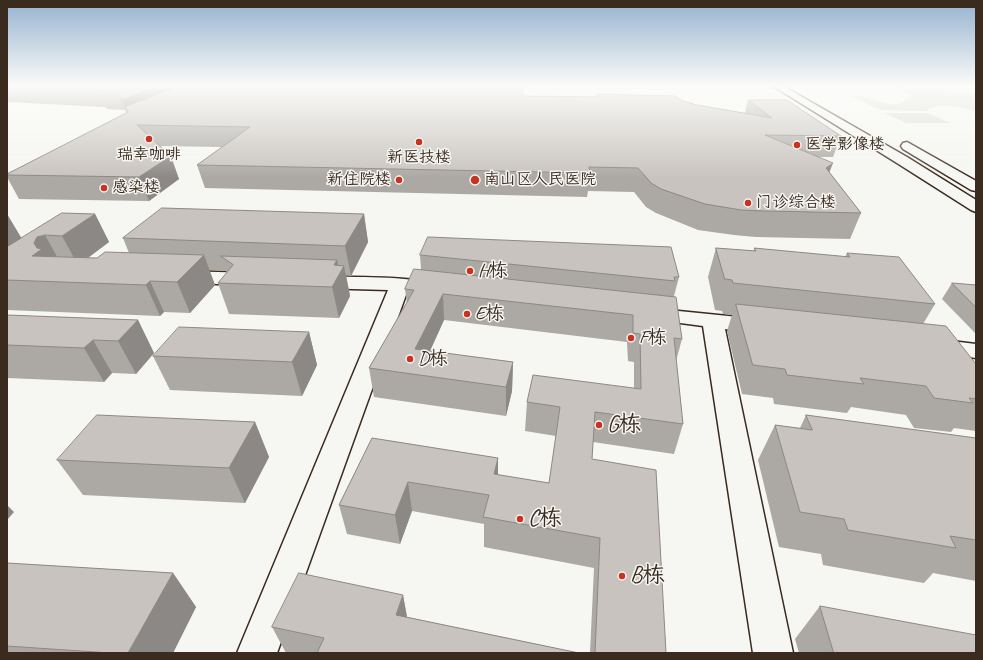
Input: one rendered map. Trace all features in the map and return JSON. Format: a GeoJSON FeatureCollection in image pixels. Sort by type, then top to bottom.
{"type":"FeatureCollection","features":[{"type":"Feature","properties":{"kind":"street"},"geometry":{"type":"LineString","coordinates":[[829,117],[976,207]]}},
{"type":"Feature","properties":{"kind":"street"},"geometry":{"type":"LineString","coordinates":[[900,142],[976,187]]}},
{"type":"Feature","properties":{"kind":"street"},"geometry":{"type":"LineString","coordinates":[[164,276],[274,280]]}},
{"type":"Feature","properties":{"kind":"street"},"geometry":{"type":"LineString","coordinates":[[298,281],[400,285],[455,291]]}},
{"type":"Feature","properties":{"kind":"street"},"geometry":{"type":"LineString","coordinates":[[257,653],[400,285]]}},
{"type":"Feature","properties":{"kind":"street"},"geometry":{"type":"LineString","coordinates":[[627,311],[777,328]]}},
{"type":"Feature","properties":{"kind":"street"},"geometry":{"type":"LineString","coordinates":[[713,321],[773,653]]}},
{"type":"Feature","properties":{"kind":"street"},"geometry":{"type":"LineString","coordinates":[[919,344],[976,351]]}},
{"type":"Feature","properties":{"kind":"shaded area"},"geometry":{"type":"Polygon","coordinates":[[[892,117],[936,117],[951,123],[906,123],[892,117]]]}},
{"type":"Feature","properties":{"kind":"building"},"geometry":{"type":"Polygon","coordinates":[[[119,117],[772,118],[770,117],[812,117],[841,136],[765,135],[833,163],[826,168],[861,213],[741,210],[705,204],[661,189],[651,183],[638,168],[589,167],[590,173],[197,165],[250,127],[137,125],[171,156],[139,177],[7,174],[119,117]]]}},
{"type":"Feature","properties":{"kind":"building"},"geometry":{"type":"Polygon","coordinates":[[[162,208],[364,214],[345,246],[123,238],[162,208]]]}},
{"type":"Feature","properties":{"kind":"building"},"geometry":{"type":"Polygon","coordinates":[[[62,213],[95,214],[62,236],[45,235],[37,237],[34,243],[37,248],[42,249],[32,256],[97,258],[105,252],[204,255],[177,282],[150,281],[146,285],[7,280],[7,247],[62,213]]]}},
{"type":"Feature","properties":{"kind":"building"},"geometry":{"type":"Polygon","coordinates":[[[428,237],[671,247],[679,277],[674,277],[675,281],[420,255],[428,237]]]}},
{"type":"Feature","properties":{"kind":"building"},"geometry":{"type":"Polygon","coordinates":[[[716,248],[756,251],[754,248],[850,257],[847,253],[899,257],[935,304],[733,283],[732,280],[725,279],[716,248]]]}},
{"type":"Feature","properties":{"kind":"building"},"geometry":{"type":"Polygon","coordinates":[[[221,256],[337,260],[334,265],[344,266],[332,287],[218,283],[233,265],[221,256]]]}},
{"type":"Feature","properties":{"kind":"building"},"geometry":{"type":"Polygon","coordinates":[[[414,269],[676,297],[682,339],[674,338],[683,424],[595,412],[592,459],[656,470],[666,653],[595,653],[600,538],[483,517],[489,495],[408,482],[395,515],[339,505],[372,438],[498,458],[494,474],[549,483],[560,407],[527,402],[533,375],[641,389],[640,334],[633,333],[633,315],[443,294],[415,349],[513,362],[506,387],[369,368],[414,290],[405,289],[414,269]]]}},
{"type":"Feature","properties":{"kind":"building"},"geometry":{"type":"Polygon","coordinates":[[[952,283],[976,285],[976,307],[952,283]]]}},
{"type":"Feature","properties":{"kind":"building"},"geometry":{"type":"Polygon","coordinates":[[[736,304],[946,326],[976,364],[976,399],[969,398],[973,403],[934,398],[926,386],[860,378],[864,384],[787,375],[785,369],[753,365],[736,304]]]}},
{"type":"Feature","properties":{"kind":"building"},"geometry":{"type":"Polygon","coordinates":[[[7,315],[138,320],[118,341],[93,340],[84,348],[7,345],[7,315]]]}},
{"type":"Feature","properties":{"kind":"building"},"geometry":{"type":"Polygon","coordinates":[[[179,327],[309,332],[292,362],[153,356],[179,327]]]}},
{"type":"Feature","properties":{"kind":"building"},"geometry":{"type":"Polygon","coordinates":[[[97,415],[255,422],[229,468],[57,460],[97,415]]]}},
{"type":"Feature","properties":{"kind":"building"},"geometry":{"type":"Polygon","coordinates":[[[806,415],[976,438],[976,540],[950,536],[956,548],[848,530],[844,519],[800,512],[775,425],[812,430],[806,415]]]}},
{"type":"Feature","properties":{"kind":"building"},"geometry":{"type":"Polygon","coordinates":[[[7,563],[173,573],[128,653],[110,653],[7,646],[7,563]]]}},
{"type":"Feature","properties":{"kind":"building"},"geometry":{"type":"Polygon","coordinates":[[[299,573],[403,595],[396,615],[579,653],[317,653],[324,638],[272,627],[299,573]]]}},
{"type":"Feature","properties":{"kind":"building"},"geometry":{"type":"Polygon","coordinates":[[[820,606],[976,635],[976,653],[834,653],[820,606]]]}},
{"type":"Feature","properties":{"kind":"place","name":"瑞幸咖啡"},"geometry":{"type":"Point","coordinates":[149,139]}},
{"type":"Feature","properties":{"kind":"place","name":"新医技楼"},"geometry":{"type":"Point","coordinates":[419,142]}},
{"type":"Feature","properties":{"kind":"place","name":"医学影像楼"},"geometry":{"type":"Point","coordinates":[797,145]}},
{"type":"Feature","properties":{"kind":"place","name":"新住院楼"},"geometry":{"type":"Point","coordinates":[399,180]}},
{"type":"Feature","properties":{"kind":"place","name":"南山区人民医院"},"geometry":{"type":"Point","coordinates":[475,180]}},
{"type":"Feature","properties":{"kind":"place","name":"感染楼"},"geometry":{"type":"Point","coordinates":[104,188]}},
{"type":"Feature","properties":{"kind":"place","name":"门诊综合楼"},"geometry":{"type":"Point","coordinates":[748,203]}},
{"type":"Feature","properties":{"kind":"place","name":"H栋"},"geometry":{"type":"Point","coordinates":[470,271]}},
{"type":"Feature","properties":{"kind":"place","name":"E栋"},"geometry":{"type":"Point","coordinates":[467,314]}},
{"type":"Feature","properties":{"kind":"place","name":"F栋"},"geometry":{"type":"Point","coordinates":[631,338]}},
{"type":"Feature","properties":{"kind":"place","name":"D栋"},"geometry":{"type":"Point","coordinates":[410,359]}},
{"type":"Feature","properties":{"kind":"place","name":"G栋"},"geometry":{"type":"Point","coordinates":[599,425]}},
{"type":"Feature","properties":{"kind":"place","name":"C栋"},"geometry":{"type":"Point","coordinates":[520,519]}},
{"type":"Feature","properties":{"kind":"place","name":"B栋"},"geometry":{"type":"Point","coordinates":[622,576]}}]}
